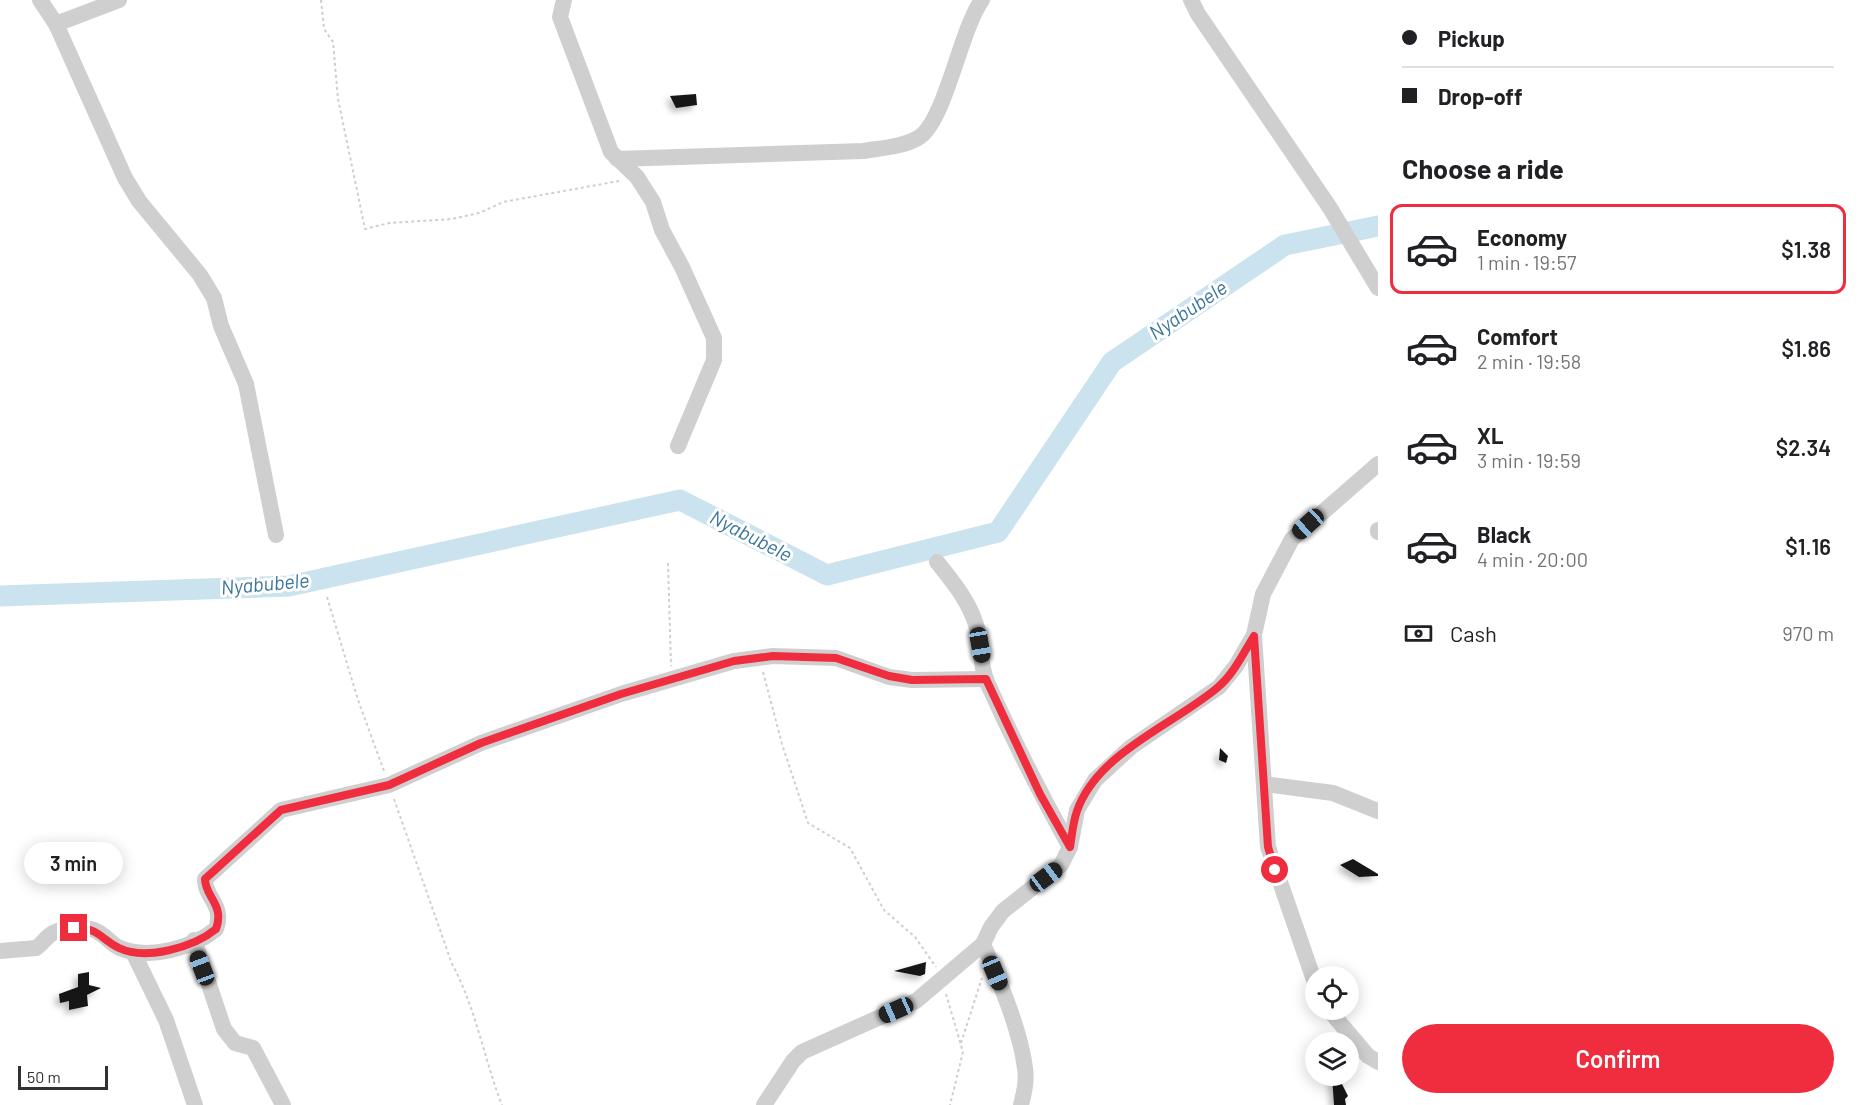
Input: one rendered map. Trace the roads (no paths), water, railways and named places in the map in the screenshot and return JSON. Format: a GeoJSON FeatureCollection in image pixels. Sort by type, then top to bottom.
{"type":"FeatureCollection","features":[{"type":"Feature","properties":{"kind":"street"},"geometry":{"type":"LineString","coordinates":[[40,0],[56,24],[124,178],[139,201],[205,281],[214,298],[221,326],[246,384],[276,535]]}},
{"type":"Feature","properties":{"kind":"street"},"geometry":{"type":"LineString","coordinates":[[56,24],[119,0]]}},
{"type":"Feature","properties":{"kind":"street"},"geometry":{"type":"LineString","coordinates":[[564,0],[560,17],[611,152],[637,177],[653,202],[662,230],[682,267],[714,338],[714,360],[678,446]]}},
{"type":"Feature","properties":{"kind":"street"},"geometry":{"type":"LineString","coordinates":[[617,159],[863,151],[896,146],[919,138],[934,121],[970,23],[982,0]]}},
{"type":"Feature","properties":{"kind":"street"},"geometry":{"type":"LineString","coordinates":[[1191,0],[1198,14],[1330,208],[1375,283]]}},
{"type":"Feature","properties":{"kind":"street"},"geometry":{"type":"LineString","coordinates":[[1309,966],[1268,847],[1254,636],[1263,594],[1292,539],[1377,470]]}},
{"type":"Feature","properties":{"kind":"street"},"geometry":{"type":"LineString","coordinates":[[937,562],[962,593],[969,608],[976,628],[986,679],[1040,794],[1070,847]]}},
{"type":"Feature","properties":{"kind":"street"},"geometry":{"type":"LineString","coordinates":[[1021,1105],[1026,1083],[1025,1067],[1003,991],[985,949],[991,927],[1003,911],[1061,865],[1070,847],[1077,810],[1095,780],[1131,747],[1219,687],[1236,666],[1254,636]]}},
{"type":"Feature","properties":{"kind":"street"},"geometry":{"type":"LineString","coordinates":[[0,951],[36,948],[50,934],[59,930],[87,928],[96,930],[118,948],[133,952],[160,954],[212,932],[218,923],[218,908],[205,885],[205,879],[281,810],[389,785],[481,743],[672,678],[734,661],[759,658],[836,658],[889,676],[912,680],[986,679]]}},
{"type":"Feature","properties":{"kind":"street"},"geometry":{"type":"LineString","coordinates":[[1264,784],[1333,793],[1378,811]]}},
{"type":"Feature","properties":{"kind":"street"},"geometry":{"type":"LineString","coordinates":[[194,940],[224,1029],[235,1043],[253,1048],[283,1105]]}},
{"type":"Feature","properties":{"kind":"street"},"geometry":{"type":"LineString","coordinates":[[764,1105],[793,1061],[802,1052],[916,1001],[942,976],[985,949]]}},
{"type":"Feature","properties":{"kind":"street"},"geometry":{"type":"LineString","coordinates":[[133,952],[166,1020],[195,1105]]}},
{"type":"Feature","properties":{"kind":"street"},"geometry":{"type":"LineString","coordinates":[[1337,1020],[1368,1056],[1378,1062]]}},
{"type":"Feature","properties":{"kind":"waterway","name":"Nyabubele"},"geometry":{"type":"LineString","coordinates":[[0,596],[289,586],[680,500],[827,575],[998,532],[1112,362],[1285,245],[1378,226]]}}]}
